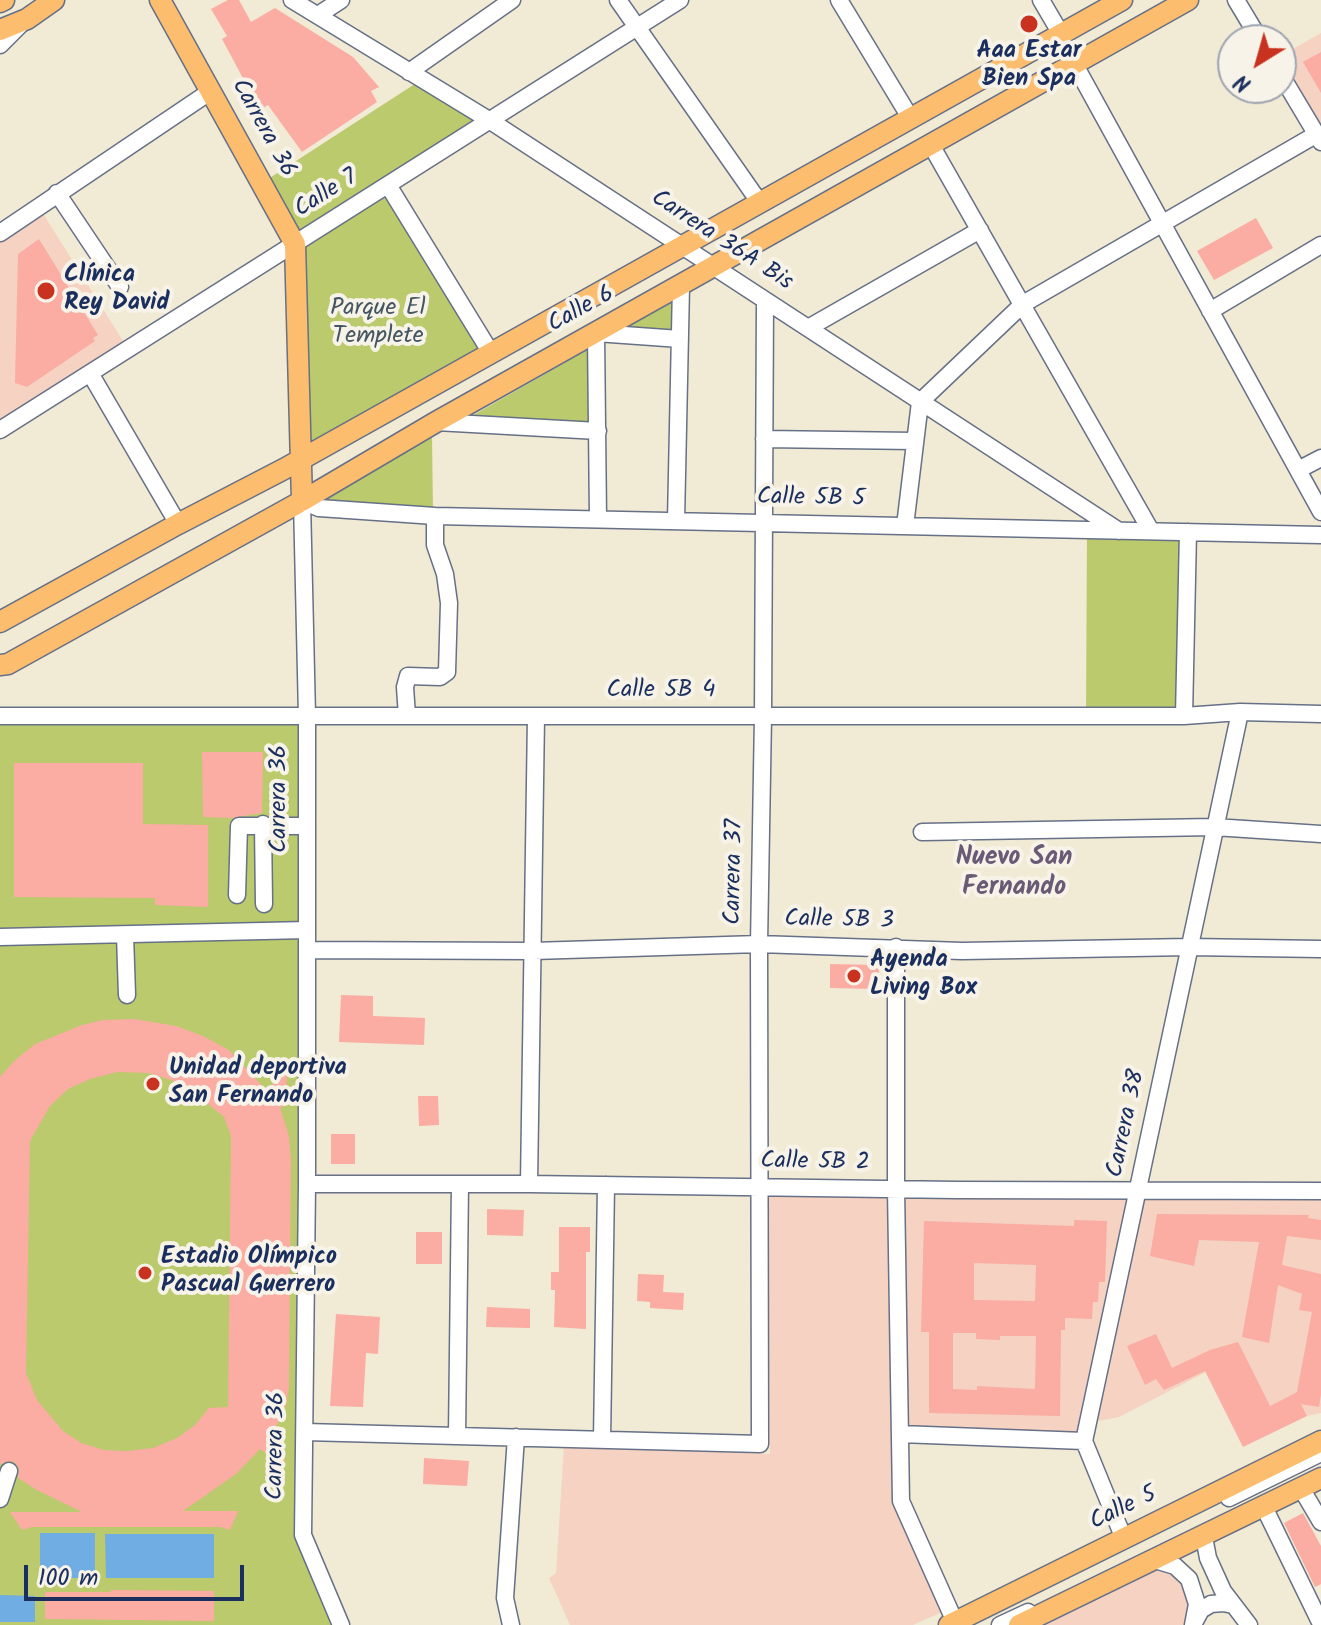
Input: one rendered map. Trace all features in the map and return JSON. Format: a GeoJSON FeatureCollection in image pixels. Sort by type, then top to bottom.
{"type":"FeatureCollection","features":[{"type":"Feature","properties":{"kind":"main road"},"geometry":{"type":"LineString","coordinates":[[0,30],[27,19],[54,0]]}},
{"type":"Feature","properties":{"kind":"main road","name":"Calle 6"},"geometry":{"type":"LineString","coordinates":[[0,622],[301,459],[1122,0]]}},
{"type":"Feature","properties":{"kind":"main road","name":"Calle 6"},"geometry":{"type":"LineString","coordinates":[[3,661],[302,501],[436,422],[1188,0]]}},
{"type":"Feature","properties":{"kind":"main road","name":"Carrera 36"},"geometry":{"type":"LineString","coordinates":[[166,5],[295,244],[302,501]]}},
{"type":"Feature","properties":{"kind":"main road"},"geometry":{"type":"LineString","coordinates":[[1099,13],[1154,19]]}},
{"type":"Feature","properties":{"kind":"main road"},"geometry":{"type":"LineString","coordinates":[[970,124],[993,73]]}},
{"type":"Feature","properties":{"kind":"main road","name":"Calle 5"},"geometry":{"type":"LineString","coordinates":[[957,1624],[1321,1441]]}},
{"type":"Feature","properties":{"kind":"main road"},"geometry":{"type":"LineString","coordinates":[[1019,1625],[1321,1478]]}},
{"type":"Feature","properties":{"kind":"street","name":"Carrera 36A Bis"},"geometry":{"type":"LineString","coordinates":[[292,0],[489,120],[1119,531]]}},
{"type":"Feature","properties":{"kind":"street"},"geometry":{"type":"LineString","coordinates":[[318,15],[341,0]]}},
{"type":"Feature","properties":{"kind":"street"},"geometry":{"type":"LineString","coordinates":[[409,72],[512,0]]}},
{"type":"Feature","properties":{"kind":"street"},"geometry":{"type":"LineString","coordinates":[[618,0],[760,203]]}},
{"type":"Feature","properties":{"kind":"street","name":"Calle 7"},"geometry":{"type":"LineString","coordinates":[[0,430],[680,0]]}},
{"type":"Feature","properties":{"kind":"street"},"geometry":{"type":"LineString","coordinates":[[839,0],[911,119]]}},
{"type":"Feature","properties":{"kind":"street"},"geometry":{"type":"LineString","coordinates":[[1041,0],[1061,34]]}},
{"type":"Feature","properties":{"kind":"street"},"geometry":{"type":"LineString","coordinates":[[1236,0],[1250,24]]}},
{"type":"Feature","properties":{"kind":"street"},"geometry":{"type":"LineString","coordinates":[[0,45],[27,19]]}},
{"type":"Feature","properties":{"kind":"street"},"geometry":{"type":"LineString","coordinates":[[1074,63],[1321,512]]}},
{"type":"Feature","properties":{"kind":"street"},"geometry":{"type":"LineString","coordinates":[[0,233],[211,91]]}},
{"type":"Feature","properties":{"kind":"street"},"geometry":{"type":"LineString","coordinates":[[905,526],[920,402],[1023,304],[1162,223],[1319,138],[1297,102]]}},
{"type":"Feature","properties":{"kind":"street"},"geometry":{"type":"LineString","coordinates":[[931,145],[1151,531]]}},
{"type":"Feature","properties":{"kind":"street"},"geometry":{"type":"LineString","coordinates":[[388,185],[491,353]]}},
{"type":"Feature","properties":{"kind":"street"},"geometry":{"type":"LineString","coordinates":[[57,193],[120,287]]}},
{"type":"Feature","properties":{"kind":"street"},"geometry":{"type":"LineString","coordinates":[[808,328],[980,230]]}},
{"type":"Feature","properties":{"kind":"street"},"geometry":{"type":"LineString","coordinates":[[1210,311],[1321,245]]}},
{"type":"Feature","properties":{"kind":"street"},"geometry":{"type":"LineString","coordinates":[[676,521],[681,286]]}},
{"type":"Feature","properties":{"kind":"street","name":"Carrera 37"},"geometry":{"type":"LineString","coordinates":[[602,1440],[760,1444],[759,944],[765,300]]}},
{"type":"Feature","properties":{"kind":"street"},"geometry":{"type":"LineString","coordinates":[[598,519],[596,333],[680,339]]}},
{"type":"Feature","properties":{"kind":"street"},"geometry":{"type":"LineString","coordinates":[[90,373],[178,524]]}},
{"type":"Feature","properties":{"kind":"street"},"geometry":{"type":"LineString","coordinates":[[436,422],[598,431]]}},
{"type":"Feature","properties":{"kind":"street"},"geometry":{"type":"LineString","coordinates":[[764,439],[915,441]]}},
{"type":"Feature","properties":{"kind":"street"},"geometry":{"type":"LineString","coordinates":[[1298,470],[1321,458]]}},
{"type":"Feature","properties":{"kind":"street","name":"Calle 5B 5"},"geometry":{"type":"LineString","coordinates":[[302,501],[319,508],[435,516],[1321,535]]}},
{"type":"Feature","properties":{"kind":"street","name":"Carrera 36"},"geometry":{"type":"LineString","coordinates":[[302,501],[307,716],[303,1535],[341,1625]]}},
{"type":"Feature","properties":{"kind":"street"},"geometry":{"type":"LineString","coordinates":[[407,716],[405,687],[408,676],[440,677],[447,672],[449,603],[445,574],[435,545],[435,516]]}},
{"type":"Feature","properties":{"kind":"street"},"geometry":{"type":"LineString","coordinates":[[1184,716],[1188,532]]}},
{"type":"Feature","properties":{"kind":"street","name":"Carrera 38"},"geometry":{"type":"LineString","coordinates":[[1084,1441],[1240,712]]}},
{"type":"Feature","properties":{"kind":"street","name":"Calle 5B 4"},"geometry":{"type":"LineString","coordinates":[[0,716],[1321,714]]}},
{"type":"Feature","properties":{"kind":"street"},"geometry":{"type":"LineString","coordinates":[[529,1184],[536,716]]}},
{"type":"Feature","properties":{"kind":"street"},"geometry":{"type":"LineString","coordinates":[[237,895],[237,829],[242,824],[306,826]]}},
{"type":"Feature","properties":{"kind":"street"},"geometry":{"type":"LineString","coordinates":[[263,824],[264,904]]}},
{"type":"Feature","properties":{"kind":"street"},"geometry":{"type":"LineString","coordinates":[[922,832],[1214,827],[1321,834]]}},
{"type":"Feature","properties":{"kind":"street"},"geometry":{"type":"LineString","coordinates":[[0,937],[307,930]]}},
{"type":"Feature","properties":{"kind":"street"},"geometry":{"type":"LineString","coordinates":[[125,935],[127,995]]}},
{"type":"Feature","properties":{"kind":"street","name":"Calle 5B 3"},"geometry":{"type":"LineString","coordinates":[[307,950],[533,951],[759,944],[962,951],[1189,947],[1321,949]]}},
{"type":"Feature","properties":{"kind":"street"},"geometry":{"type":"LineString","coordinates":[[896,947],[901,1501],[957,1624],[1321,1453]]}},
{"type":"Feature","properties":{"kind":"street","name":"Calle 5B 2"},"geometry":{"type":"LineString","coordinates":[[307,1184],[1321,1191]]}},
{"type":"Feature","properties":{"kind":"street"},"geometry":{"type":"LineString","coordinates":[[457,1436],[460,1184]]}},
{"type":"Feature","properties":{"kind":"street"},"geometry":{"type":"LineString","coordinates":[[305,1432],[602,1440],[606,1185]]}},
{"type":"Feature","properties":{"kind":"street"},"geometry":{"type":"LineString","coordinates":[[900,1434],[1084,1441],[1124,1539]]}},
{"type":"Feature","properties":{"kind":"street"},"geometry":{"type":"LineString","coordinates":[[511,1625],[505,1598],[516,1437]]}},
{"type":"Feature","properties":{"kind":"street"},"geometry":{"type":"LineString","coordinates":[[1000,1625],[1321,1469]]}},
{"type":"Feature","properties":{"kind":"street"},"geometry":{"type":"LineString","coordinates":[[0,1499],[9,1471]]}},
{"type":"Feature","properties":{"kind":"street"},"geometry":{"type":"LineString","coordinates":[[1301,1488],[1321,1522]]}},
{"type":"Feature","properties":{"kind":"street"},"geometry":{"type":"LineString","coordinates":[[1264,1507],[1321,1624]]}},
{"type":"Feature","properties":{"kind":"street"},"geometry":{"type":"LineString","coordinates":[[1204,1537],[1208,1558],[1223,1591],[1249,1625]]}},
{"type":"Feature","properties":{"kind":"street"},"geometry":{"type":"LineString","coordinates":[[1155,1560],[1175,1566],[1189,1579],[1197,1604],[1194,1623]]}},
{"type":"Feature","properties":{"kind":"street"},"geometry":{"type":"LineString","coordinates":[[1194,1623],[1201,1610],[1211,1604],[1233,1605]]}},
{"type":"Feature","properties":{"kind":"shaded area"},"geometry":{"type":"Polygon","coordinates":[[[1321,33],[1321,142],[1297,102],[1297,47],[1321,33]]]}},
{"type":"Feature","properties":{"kind":"shaded area","name":"Clínica Rey David"},"geometry":{"type":"Polygon","coordinates":[[[39,207],[128,349],[0,430],[0,233],[39,207]]]}},
{"type":"Feature","properties":{"kind":"shaded area"},"geometry":{"type":"Polygon","coordinates":[[[896,1189],[1321,1191],[1321,1413],[1307,1416],[1295,1393],[1270,1406],[1206,1372],[1119,1417],[1088,1423],[1084,1441],[900,1434],[896,1189]]]}},
{"type":"Feature","properties":{"kind":"shaded area"},"geometry":{"type":"Polygon","coordinates":[[[768,1194],[890,1197],[893,1502],[942,1612],[913,1625],[570,1625],[549,1578],[556,1573],[564,1446],[770,1454],[768,1194]]]}},
{"type":"Feature","properties":{"kind":"shaded area"},"geometry":{"type":"Polygon","coordinates":[[[1155,1560],[1181,1570],[1193,1625],[1019,1625],[1155,1560]]]}},
{"type":"Feature","properties":{"kind":"green space","name":"Parque El Templete"},"geometry":{"type":"Polygon","coordinates":[[[421,80],[489,120],[388,185],[491,353],[301,459],[295,244],[262,183],[421,80]]]}},
{"type":"Feature","properties":{"kind":"green space"},"geometry":{"type":"Polygon","coordinates":[[[680,297],[678,337],[619,330],[680,297]]]}},
{"type":"Feature","properties":{"kind":"green space"},"geometry":{"type":"Polygon","coordinates":[[[589,349],[595,429],[470,417],[589,349]]]}},
{"type":"Feature","properties":{"kind":"green space"},"geometry":{"type":"Polygon","coordinates":[[[432,437],[433,513],[328,504],[327,496],[432,437]]]}},
{"type":"Feature","properties":{"kind":"green space"},"geometry":{"type":"Polygon","coordinates":[[[1087,530],[1188,532],[1184,716],[1086,716],[1087,530]]]}},
{"type":"Feature","properties":{"kind":"green space","name":"Unidad deportiva San Fernando"},"geometry":{"type":"Polygon","coordinates":[[[0,716],[307,716],[303,1535],[341,1625],[0,1625],[0,716]]]}},
{"type":"Feature","properties":{"kind":"water"},"geometry":{"type":"Polygon","coordinates":[[[40,1533],[95,1533],[95,1578],[40,1578],[40,1533]]]}},
{"type":"Feature","properties":{"kind":"water"},"geometry":{"type":"Polygon","coordinates":[[[105,1534],[214,1534],[214,1578],[106,1578],[105,1534]]]}},
{"type":"Feature","properties":{"kind":"water"},"geometry":{"type":"Polygon","coordinates":[[[0,1595],[35,1596],[35,1622],[0,1622],[0,1595]]]}},
{"type":"Feature","properties":{"kind":"building"},"geometry":{"type":"Polygon","coordinates":[[[228,0],[239,0],[251,22],[275,8],[353,57],[379,87],[371,91],[377,102],[302,152],[268,105],[260,110],[222,39],[227,36],[211,9],[228,0]]]}},
{"type":"Feature","properties":{"kind":"building"},"geometry":{"type":"Polygon","coordinates":[[[1321,52],[1321,93],[1303,62],[1321,52]]]}},
{"type":"Feature","properties":{"kind":"building"},"geometry":{"type":"Polygon","coordinates":[[[1256,218],[1273,248],[1214,280],[1197,251],[1256,218]]]}},
{"type":"Feature","properties":{"kind":"building"},"geometry":{"type":"Polygon","coordinates":[[[39,239],[98,335],[93,338],[95,341],[27,387],[15,383],[18,254],[39,239]]]}},
{"type":"Feature","properties":{"kind":"building"},"geometry":{"type":"Polygon","coordinates":[[[202,752],[263,752],[262,813],[232,818],[203,817],[202,752]]]}},
{"type":"Feature","properties":{"kind":"building"},"geometry":{"type":"Polygon","coordinates":[[[14,763],[143,763],[143,824],[208,825],[208,907],[155,905],[155,898],[14,897],[14,763]]]}},
{"type":"Feature","properties":{"kind":"building","name":"Ayenda Living Box"},"geometry":{"type":"Polygon","coordinates":[[[830,964],[879,965],[878,989],[830,988],[830,964]]]}},
{"type":"Feature","properties":{"kind":"building"},"geometry":{"type":"Polygon","coordinates":[[[341,995],[373,996],[373,1016],[425,1018],[424,1045],[339,1042],[341,995]]]}},
{"type":"Feature","properties":{"kind":"building"},"geometry":{"type":"Polygon","coordinates":[[[134,1019],[176,1026],[203,1036],[229,1050],[266,1090],[287,1073],[286,1105],[280,1108],[289,1136],[291,1160],[289,1386],[286,1405],[275,1429],[282,1434],[285,1466],[260,1449],[236,1474],[183,1511],[238,1511],[230,1530],[220,1527],[32,1527],[22,1530],[10,1512],[82,1512],[18,1478],[19,1468],[13,1461],[0,1464],[0,1077],[35,1044],[103,1020],[134,1019]],[[117,1072],[68,1089],[50,1106],[30,1141],[26,1373],[37,1400],[63,1431],[81,1443],[104,1450],[153,1448],[177,1438],[195,1425],[209,1408],[228,1407],[231,1136],[224,1117],[190,1089],[149,1073],[117,1072]]]}},
{"type":"Feature","properties":{"kind":"building"},"geometry":{"type":"Polygon","coordinates":[[[418,1096],[438,1096],[439,1125],[419,1126],[418,1096]]]}},
{"type":"Feature","properties":{"kind":"building"},"geometry":{"type":"Polygon","coordinates":[[[331,1134],[355,1134],[355,1164],[331,1164],[331,1134]]]}},
{"type":"Feature","properties":{"kind":"building"},"geometry":{"type":"Polygon","coordinates":[[[487,1209],[524,1210],[523,1236],[487,1235],[487,1209]]]}},
{"type":"Feature","properties":{"kind":"building"},"geometry":{"type":"Polygon","coordinates":[[[1157,1214],[1309,1215],[1308,1218],[1321,1220],[1321,1240],[1287,1236],[1282,1265],[1321,1274],[1319,1407],[1301,1404],[1307,1416],[1243,1447],[1205,1371],[1164,1390],[1156,1379],[1145,1385],[1127,1346],[1156,1334],[1172,1368],[1210,1350],[1238,1342],[1270,1406],[1297,1392],[1312,1312],[1299,1310],[1302,1294],[1278,1285],[1269,1343],[1242,1337],[1259,1242],[1199,1240],[1194,1266],[1150,1256],[1157,1214]]]}},
{"type":"Feature","properties":{"kind":"building"},"geometry":{"type":"Polygon","coordinates":[[[1074,1220],[1107,1221],[1105,1282],[1099,1282],[1098,1302],[1093,1302],[1092,1319],[1065,1318],[1065,1330],[1061,1330],[1060,1416],[929,1413],[929,1332],[921,1332],[924,1221],[1074,1226],[1074,1220]],[[974,1263],[974,1300],[1035,1301],[1036,1265],[974,1263]],[[953,1333],[953,1389],[977,1390],[977,1386],[1035,1389],[1036,1336],[1000,1336],[1000,1340],[976,1339],[976,1333],[953,1333]]]}},
{"type":"Feature","properties":{"kind":"building"},"geometry":{"type":"Polygon","coordinates":[[[559,1227],[590,1227],[590,1252],[586,1252],[586,1329],[554,1327],[555,1290],[551,1290],[551,1272],[559,1272],[559,1227]]]}},
{"type":"Feature","properties":{"kind":"building"},"geometry":{"type":"Polygon","coordinates":[[[416,1232],[442,1232],[442,1264],[416,1264],[416,1232]]]}},
{"type":"Feature","properties":{"kind":"building"},"geometry":{"type":"Polygon","coordinates":[[[638,1274],[664,1275],[663,1292],[684,1293],[683,1310],[650,1308],[650,1302],[637,1301],[638,1274]]]}},
{"type":"Feature","properties":{"kind":"building"},"geometry":{"type":"Polygon","coordinates":[[[487,1307],[530,1309],[530,1328],[486,1327],[487,1307]]]}},
{"type":"Feature","properties":{"kind":"building"},"geometry":{"type":"Polygon","coordinates":[[[336,1314],[380,1317],[378,1354],[366,1353],[363,1407],[330,1406],[336,1314]]]}},
{"type":"Feature","properties":{"kind":"building"},"geometry":{"type":"Polygon","coordinates":[[[424,1458],[469,1461],[467,1486],[423,1484],[424,1458]]]}},
{"type":"Feature","properties":{"kind":"building"},"geometry":{"type":"Polygon","coordinates":[[[1303,1513],[1321,1546],[1321,1584],[1315,1587],[1284,1523],[1303,1513]]]}},
{"type":"Feature","properties":{"kind":"building"},"geometry":{"type":"Polygon","coordinates":[[[214,1591],[214,1621],[45,1619],[45,1592],[214,1591]]]}},
{"type":"Feature","properties":{"kind":"place","name":"Aaa Estar Bien Spa"},"geometry":{"type":"Point","coordinates":[1029,24]}},
{"type":"Feature","properties":{"kind":"place","name":"Clínica Rey David"},"geometry":{"type":"Point","coordinates":[46,291]}},
{"type":"Feature","properties":{"kind":"place","name":"Ayenda Living Box"},"geometry":{"type":"Point","coordinates":[854,976]}},
{"type":"Feature","properties":{"kind":"place","name":"Unidad deportiva San Fernando"},"geometry":{"type":"Point","coordinates":[153,1084]}},
{"type":"Feature","properties":{"kind":"place","name":"Estadio Olímpico Pascual Guerrero"},"geometry":{"type":"Point","coordinates":[145,1273]}},
{"type":"Feature","properties":{"kind":"district","name":"Nuevo San Fernando"},"geometry":{"type":"Point","coordinates":[1014,875]}}]}
